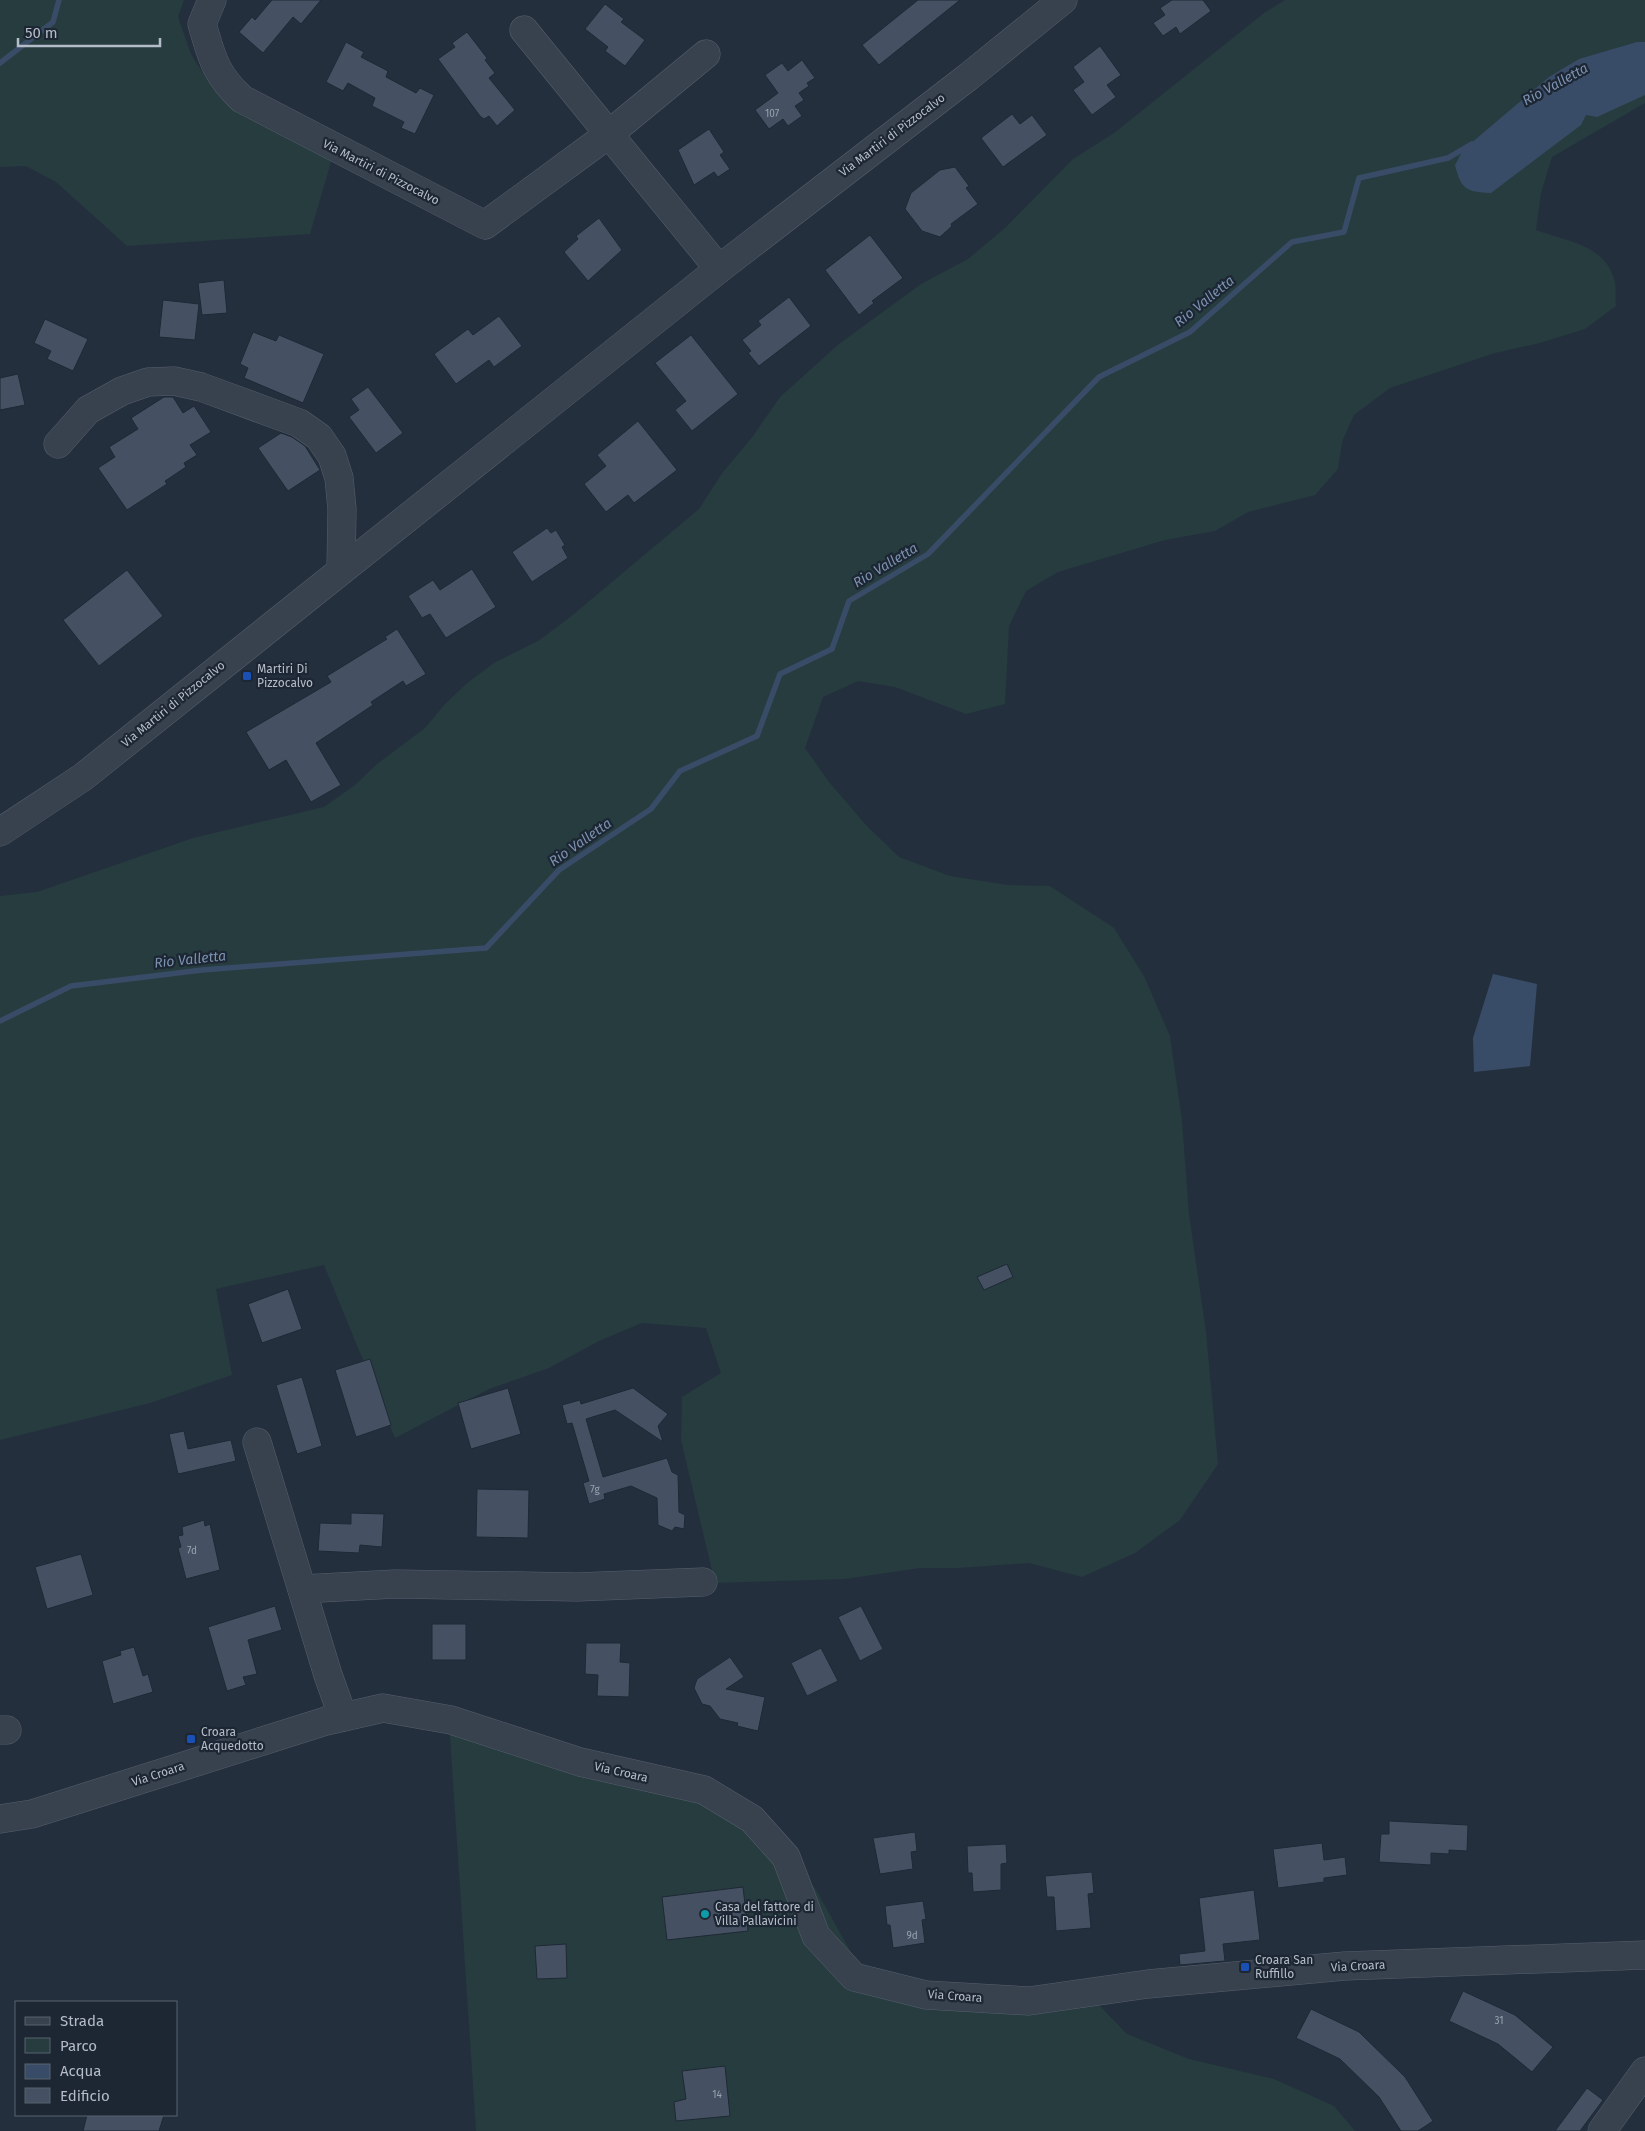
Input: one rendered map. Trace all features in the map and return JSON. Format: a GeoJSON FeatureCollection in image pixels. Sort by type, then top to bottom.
{"type":"FeatureCollection","features":[{"type":"Feature","properties":{"kind":"street","name":"Via Martiri di Pizzocalvo"},"geometry":{"type":"LineString","coordinates":[[212,0],[202,24],[214,63],[226,84],[242,99],[485,225],[609,134],[706,54]]}},
{"type":"Feature","properties":{"kind":"street","name":"Via Martiri di Pizzocalvo"},"geometry":{"type":"LineString","coordinates":[[0,832],[83,777],[341,569],[720,269],[968,77],[1063,0]]}},
{"type":"Feature","properties":{"kind":"street"},"geometry":{"type":"LineString","coordinates":[[524,30],[720,269]]}},
{"type":"Feature","properties":{"kind":"street"},"geometry":{"type":"LineString","coordinates":[[58,444],[88,410],[122,391],[148,382],[174,382],[200,387],[299,423],[318,437],[332,456],[339,478],[342,510],[341,569]]}},
{"type":"Feature","properties":{"kind":"street"},"geometry":{"type":"LineString","coordinates":[[256,1442],[344,1717]]}},
{"type":"Feature","properties":{"kind":"street"},"geometry":{"type":"LineString","coordinates":[[302,1589],[395,1584],[577,1587],[703,1582]]}},
{"type":"Feature","properties":{"kind":"street","name":"Via Croara"},"geometry":{"type":"LineString","coordinates":[[0,1819],[32,1814],[326,1721],[383,1708],[451,1720],[580,1762],[704,1790],[752,1819],[786,1856],[816,1936],[854,1977],[926,1995],[1029,2001],[1148,1984],[1345,1966],[1645,1955]]}},
{"type":"Feature","properties":{"kind":"street"},"geometry":{"type":"LineString","coordinates":[[1602,2131],[1645,2071]]}},
{"type":"Feature","properties":{"kind":"green space"},"geometry":{"type":"Polygon","coordinates":[[[0,0],[184,0],[178,17],[191,54],[213,89],[242,110],[285,130],[331,162],[310,234],[127,246],[56,182],[26,166],[0,167],[0,0]]]}},
{"type":"Feature","properties":{"kind":"green space"},"geometry":{"type":"Polygon","coordinates":[[[1285,0],[1645,0],[1645,103],[1552,157],[1541,193],[1536,230],[1571,241],[1593,251],[1602,258],[1609,267],[1614,279],[1616,306],[1585,329],[1540,343],[1495,353],[1390,388],[1354,415],[1342,442],[1338,469],[1315,495],[1248,512],[1215,531],[1165,540],[1058,572],[1026,591],[1009,626],[1005,704],[966,714],[895,687],[858,681],[823,697],[805,748],[829,782],[866,825],[899,857],[950,876],[1008,885],[1050,886],[1114,928],[1144,976],[1170,1036],[1182,1121],[1189,1214],[1206,1332],[1218,1464],[1180,1520],[1135,1553],[1082,1577],[1029,1563],[958,1568],[920,1568],[845,1579],[715,1583],[681,1440],[682,1397],[721,1373],[706,1328],[642,1323],[599,1341],[549,1368],[489,1389],[395,1438],[324,1265],[216,1289],[232,1375],[150,1403],[0,1440],[0,896],[37,892],[193,838],[324,807],[355,785],[377,764],[425,728],[445,704],[467,683],[494,663],[538,641],[569,618],[699,509],[723,472],[753,436],[780,397],[839,344],[921,284],[968,259],[1006,227],[1073,159],[1114,133],[1264,13],[1285,0]]]}},
{"type":"Feature","properties":{"kind":"green space"},"geometry":{"type":"Polygon","coordinates":[[[449,1721],[703,1800],[796,1863],[816,1890],[857,1963],[894,1983],[1099,2005],[1127,2034],[1189,2059],[1274,2079],[1334,2106],[1355,2131],[476,2131],[449,1721]]]}},
{"type":"Feature","properties":{"kind":"water"},"geometry":{"type":"Polygon","coordinates":[[[1637,42],[1645,42],[1645,95],[1597,117],[1586,115],[1581,125],[1491,193],[1476,192],[1462,184],[1455,165],[1463,150],[1549,77],[1579,59],[1637,42]]]}},
{"type":"Feature","properties":{"kind":"water"},"geometry":{"type":"Polygon","coordinates":[[[1493,974],[1537,984],[1530,1066],[1474,1072],[1473,1038],[1493,974]]]}},
{"type":"Feature","properties":{"kind":"building"},"geometry":{"type":"Polygon","coordinates":[[[272,0],[321,0],[301,24],[293,17],[263,53],[239,32],[252,17],[255,20],[272,0]]]}},
{"type":"Feature","properties":{"kind":"building"},"geometry":{"type":"Polygon","coordinates":[[[918,0],[960,0],[879,65],[862,45],[918,0]]]}},
{"type":"Feature","properties":{"kind":"building"},"geometry":{"type":"Polygon","coordinates":[[[1172,0],[1203,0],[1211,11],[1180,34],[1176,27],[1163,36],[1153,23],[1165,15],[1160,8],[1172,0]]]}},
{"type":"Feature","properties":{"kind":"building"},"geometry":{"type":"Polygon","coordinates":[[[605,4],[624,19],[621,22],[645,40],[625,66],[605,51],[608,47],[585,29],[605,4]]]}},
{"type":"Feature","properties":{"kind":"building"},"geometry":{"type":"Polygon","coordinates":[[[467,32],[487,58],[485,60],[495,73],[489,78],[515,110],[497,126],[489,116],[484,119],[480,116],[438,59],[455,47],[452,43],[467,32]]]}},
{"type":"Feature","properties":{"kind":"building"},"geometry":{"type":"Polygon","coordinates":[[[346,42],[364,52],[361,57],[388,71],[386,77],[416,93],[420,88],[434,95],[415,134],[401,128],[404,122],[372,106],[375,98],[348,83],[343,91],[326,82],[346,42]]]}},
{"type":"Feature","properties":{"kind":"building"},"geometry":{"type":"Polygon","coordinates":[[[1100,46],[1121,75],[1107,85],[1116,97],[1092,115],[1073,90],[1084,82],[1073,67],[1100,46]]]}},
{"type":"Feature","properties":{"kind":"building"},"geometry":{"type":"Polygon","coordinates":[[[802,60],[815,78],[807,83],[809,86],[799,93],[804,100],[795,106],[802,116],[788,126],[783,119],[769,129],[755,110],[778,93],[765,75],[782,63],[788,71],[802,60]]]}},
{"type":"Feature","properties":{"kind":"building"},"geometry":{"type":"Polygon","coordinates":[[[1012,114],[1020,124],[1032,115],[1047,135],[1003,167],[981,138],[1012,114]]]}},
{"type":"Feature","properties":{"kind":"building"},"geometry":{"type":"Polygon","coordinates":[[[709,129],[724,152],[720,155],[730,169],[718,177],[714,172],[694,185],[678,150],[709,129]]]}},
{"type":"Feature","properties":{"kind":"building"},"geometry":{"type":"Polygon","coordinates":[[[955,167],[969,186],[966,188],[978,204],[951,224],[952,226],[940,237],[922,231],[905,209],[911,193],[940,170],[955,167]]]}},
{"type":"Feature","properties":{"kind":"building"},"geometry":{"type":"Polygon","coordinates":[[[599,218],[622,250],[588,281],[564,252],[578,239],[576,236],[599,218]]]}},
{"type":"Feature","properties":{"kind":"building"},"geometry":{"type":"Polygon","coordinates":[[[870,235],[903,278],[872,301],[874,303],[859,315],[825,270],[870,235]]]}},
{"type":"Feature","properties":{"kind":"building"},"geometry":{"type":"Polygon","coordinates":[[[224,280],[227,313],[202,315],[198,283],[224,280]]]}},
{"type":"Feature","properties":{"kind":"building"},"geometry":{"type":"Polygon","coordinates":[[[789,297],[811,326],[759,366],[748,353],[751,351],[742,340],[761,325],[758,321],[789,297]]]}},
{"type":"Feature","properties":{"kind":"building"},"geometry":{"type":"Polygon","coordinates":[[[163,300],[199,304],[195,340],[159,337],[163,300]]]}},
{"type":"Feature","properties":{"kind":"building"},"geometry":{"type":"Polygon","coordinates":[[[499,316],[522,346],[494,367],[489,360],[456,384],[434,354],[468,329],[473,335],[499,316]]]}},
{"type":"Feature","properties":{"kind":"building"},"geometry":{"type":"Polygon","coordinates":[[[45,319],[88,339],[73,371],[47,359],[51,351],[34,343],[45,319]]]}},
{"type":"Feature","properties":{"kind":"building"},"geometry":{"type":"Polygon","coordinates":[[[253,332],[276,341],[279,335],[324,354],[303,403],[244,378],[248,368],[240,364],[253,332]]]}},
{"type":"Feature","properties":{"kind":"building"},"geometry":{"type":"Polygon","coordinates":[[[691,335],[738,394],[692,431],[675,410],[686,401],[655,363],[691,335]]]}},
{"type":"Feature","properties":{"kind":"building"},"geometry":{"type":"Polygon","coordinates":[[[18,374],[25,405],[0,410],[0,378],[18,374]]]}},
{"type":"Feature","properties":{"kind":"building"},"geometry":{"type":"Polygon","coordinates":[[[368,387],[403,433],[376,453],[349,417],[359,410],[351,399],[368,387]]]}},
{"type":"Feature","properties":{"kind":"building"},"geometry":{"type":"Polygon","coordinates":[[[164,397],[173,397],[183,413],[194,406],[211,432],[190,445],[197,455],[184,463],[186,467],[165,481],[167,484],[127,510],[98,468],[115,457],[109,447],[138,429],[131,418],[164,397]]]}},
{"type":"Feature","properties":{"kind":"building"},"geometry":{"type":"Polygon","coordinates":[[[638,421],[677,470],[634,503],[628,495],[606,512],[584,484],[606,466],[597,455],[638,421]]]}},
{"type":"Feature","properties":{"kind":"building"},"geometry":{"type":"Polygon","coordinates":[[[281,433],[292,437],[305,446],[320,470],[288,491],[258,448],[281,433]]]}},
{"type":"Feature","properties":{"kind":"building"},"geometry":{"type":"Polygon","coordinates":[[[547,528],[551,533],[556,530],[565,545],[562,547],[568,558],[532,582],[512,552],[547,528]]]}},
{"type":"Feature","properties":{"kind":"building"},"geometry":{"type":"Polygon","coordinates":[[[472,569],[496,607],[446,638],[430,614],[422,618],[408,596],[433,580],[440,590],[472,569]]]}},
{"type":"Feature","properties":{"kind":"building"},"geometry":{"type":"Polygon","coordinates":[[[127,570],[163,616],[99,666],[63,620],[127,570]]]}},
{"type":"Feature","properties":{"kind":"building"},"geometry":{"type":"Polygon","coordinates":[[[397,629],[426,674],[406,686],[403,681],[371,702],[373,705],[316,743],[341,785],[311,802],[286,760],[269,770],[246,732],[331,682],[327,676],[387,639],[385,637],[397,629]]]}},
{"type":"Feature","properties":{"kind":"building"},"geometry":{"type":"Polygon","coordinates":[[[1007,1264],[1013,1277],[984,1290],[977,1277],[1007,1264]]]}},
{"type":"Feature","properties":{"kind":"building"},"geometry":{"type":"Polygon","coordinates":[[[288,1289],[302,1329],[262,1343],[248,1304],[288,1289]]]}},
{"type":"Feature","properties":{"kind":"building"},"geometry":{"type":"Polygon","coordinates":[[[370,1359],[391,1425],[356,1437],[335,1370],[370,1359]]]}},
{"type":"Feature","properties":{"kind":"building"},"geometry":{"type":"Polygon","coordinates":[[[302,1377],[322,1446],[297,1454],[276,1385],[302,1377]]]}},
{"type":"Feature","properties":{"kind":"building"},"geometry":{"type":"Polygon","coordinates":[[[508,1388],[521,1434],[471,1449],[458,1403],[508,1388]]]}},
{"type":"Feature","properties":{"kind":"building"},"geometry":{"type":"Polygon","coordinates":[[[633,1388],[668,1414],[658,1426],[663,1442],[615,1410],[586,1419],[603,1477],[667,1458],[672,1472],[678,1475],[679,1512],[685,1515],[684,1529],[675,1527],[672,1531],[658,1525],[657,1498],[631,1486],[604,1494],[605,1499],[589,1504],[583,1483],[589,1481],[572,1423],[567,1424],[562,1405],[580,1400],[581,1404],[633,1388]]]}},
{"type":"Feature","properties":{"kind":"building"},"geometry":{"type":"Polygon","coordinates":[[[184,1431],[188,1449],[231,1440],[236,1461],[178,1474],[169,1434],[184,1431]]]}},
{"type":"Feature","properties":{"kind":"building"},"geometry":{"type":"Polygon","coordinates":[[[477,1489],[529,1490],[528,1538],[476,1537],[477,1489]]]}},
{"type":"Feature","properties":{"kind":"building"},"geometry":{"type":"Polygon","coordinates":[[[351,1513],[384,1514],[382,1547],[360,1545],[359,1553],[318,1551],[320,1523],[351,1524],[351,1513]]]}},
{"type":"Feature","properties":{"kind":"building"},"geometry":{"type":"Polygon","coordinates":[[[204,1520],[205,1526],[210,1524],[220,1570],[186,1579],[178,1548],[181,1547],[178,1536],[183,1535],[182,1527],[204,1520]]]}},
{"type":"Feature","properties":{"kind":"building"},"geometry":{"type":"Polygon","coordinates":[[[81,1554],[93,1595],[47,1609],[35,1567],[81,1554]]]}},
{"type":"Feature","properties":{"kind":"building"},"geometry":{"type":"Polygon","coordinates":[[[275,1606],[282,1630],[248,1640],[257,1674],[243,1677],[246,1685],[227,1691],[208,1627],[275,1606]]]}},
{"type":"Feature","properties":{"kind":"building"},"geometry":{"type":"Polygon","coordinates":[[[861,1606],[883,1649],[860,1661],[838,1617],[861,1606]]]}},
{"type":"Feature","properties":{"kind":"building"},"geometry":{"type":"Polygon","coordinates":[[[432,1624],[466,1624],[466,1660],[432,1660],[432,1624]]]}},
{"type":"Feature","properties":{"kind":"building"},"geometry":{"type":"Polygon","coordinates":[[[586,1643],[621,1643],[620,1662],[630,1663],[629,1697],[597,1696],[598,1675],[585,1674],[586,1643]]]}},
{"type":"Feature","properties":{"kind":"building"},"geometry":{"type":"Polygon","coordinates":[[[134,1647],[143,1676],[148,1674],[153,1692],[113,1704],[102,1661],[121,1655],[120,1651],[134,1647]]]}},
{"type":"Feature","properties":{"kind":"building"},"geometry":{"type":"Polygon","coordinates":[[[821,1648],[838,1681],[807,1696],[791,1663],[821,1648]]]}},
{"type":"Feature","properties":{"kind":"building"},"geometry":{"type":"Polygon","coordinates":[[[730,1657],[744,1677],[726,1689],[765,1697],[758,1731],[737,1726],[738,1723],[720,1719],[710,1706],[702,1704],[694,1688],[697,1679],[730,1657]]]}},
{"type":"Feature","properties":{"kind":"building"},"geometry":{"type":"Polygon","coordinates":[[[1389,1821],[1468,1825],[1467,1851],[1449,1850],[1449,1854],[1431,1853],[1431,1865],[1379,1862],[1381,1834],[1389,1834],[1389,1821]]]}},
{"type":"Feature","properties":{"kind":"building"},"geometry":{"type":"Polygon","coordinates":[[[915,1832],[917,1851],[911,1852],[913,1869],[880,1874],[873,1838],[915,1832]]]}},
{"type":"Feature","properties":{"kind":"building"},"geometry":{"type":"Polygon","coordinates":[[[1322,1843],[1324,1860],[1345,1857],[1347,1875],[1324,1878],[1324,1882],[1278,1888],[1273,1849],[1322,1843]]]}},
{"type":"Feature","properties":{"kind":"building"},"geometry":{"type":"Polygon","coordinates":[[[1006,1844],[1007,1863],[1001,1864],[1001,1890],[973,1892],[972,1873],[968,1873],[967,1846],[1006,1844]]]}},
{"type":"Feature","properties":{"kind":"building"},"geometry":{"type":"Polygon","coordinates":[[[1092,1872],[1094,1893],[1088,1894],[1091,1928],[1056,1931],[1054,1897],[1047,1897],[1045,1876],[1092,1872]]]}},
{"type":"Feature","properties":{"kind":"building","name":"Casa del fattore di Villa Pallavicini"},"geometry":{"type":"Polygon","coordinates":[[[743,1887],[748,1931],[667,1940],[662,1897],[743,1887]]]}},
{"type":"Feature","properties":{"kind":"building"},"geometry":{"type":"Polygon","coordinates":[[[1254,1890],[1260,1940],[1223,1944],[1225,1961],[1180,1965],[1179,1954],[1205,1951],[1199,1898],[1254,1890]]]}},
{"type":"Feature","properties":{"kind":"building"},"geometry":{"type":"Polygon","coordinates":[[[923,1901],[926,1919],[922,1920],[925,1943],[893,1948],[890,1925],[887,1925],[885,1906],[923,1901]]]}},
{"type":"Feature","properties":{"kind":"building"},"geometry":{"type":"Polygon","coordinates":[[[566,1944],[567,1978],[537,1979],[535,1946],[566,1944]]]}},
{"type":"Feature","properties":{"kind":"building"},"geometry":{"type":"Polygon","coordinates":[[[1463,1991],[1515,2015],[1553,2047],[1532,2072],[1498,2044],[1449,2021],[1463,1991]]]}},
{"type":"Feature","properties":{"kind":"building"},"geometry":{"type":"Polygon","coordinates":[[[1311,2009],[1359,2032],[1405,2077],[1433,2121],[1418,2131],[1401,2131],[1379,2097],[1340,2059],[1296,2038],[1311,2009]]]}},
{"type":"Feature","properties":{"kind":"building"},"geometry":{"type":"Polygon","coordinates":[[[725,2066],[730,2116],[676,2121],[674,2102],[686,2099],[682,2071],[725,2066]]]}},
{"type":"Feature","properties":{"kind":"building"},"geometry":{"type":"Polygon","coordinates":[[[1587,2088],[1603,2100],[1580,2131],[1555,2131],[1587,2088]]]}},
{"type":"Feature","properties":{"kind":"building"},"geometry":{"type":"Polygon","coordinates":[[[87,2116],[164,2116],[159,2131],[83,2131],[87,2116]]]}},
{"type":"Feature","properties":{"kind":"waterway"},"geometry":{"type":"LineString","coordinates":[[0,63],[53,22],[59,0]]}},
{"type":"Feature","properties":{"kind":"waterway","name":"Rio Valletta"},"geometry":{"type":"LineString","coordinates":[[0,1021],[71,986],[202,970],[486,948],[559,870],[651,809],[680,771],[757,736],[780,674],[832,649],[849,601],[928,554],[1099,377],[1190,332],[1292,242],[1344,232],[1359,178],[1448,158],[1472,144]]}},
{"type":"Feature","properties":{"kind":"place","name":"Martiri Di Pizzocalvo"},"geometry":{"type":"Point","coordinates":[247,676]}},
{"type":"Feature","properties":{"kind":"place","name":"Croara Acquedotto"},"geometry":{"type":"Point","coordinates":[191,1739]}},
{"type":"Feature","properties":{"kind":"place","name":"Casa del fattore di Villa Pallavicini"},"geometry":{"type":"Point","coordinates":[705,1914]}},
{"type":"Feature","properties":{"kind":"place","name":"Croara San Ruffillo"},"geometry":{"type":"Point","coordinates":[1245,1967]}}]}
